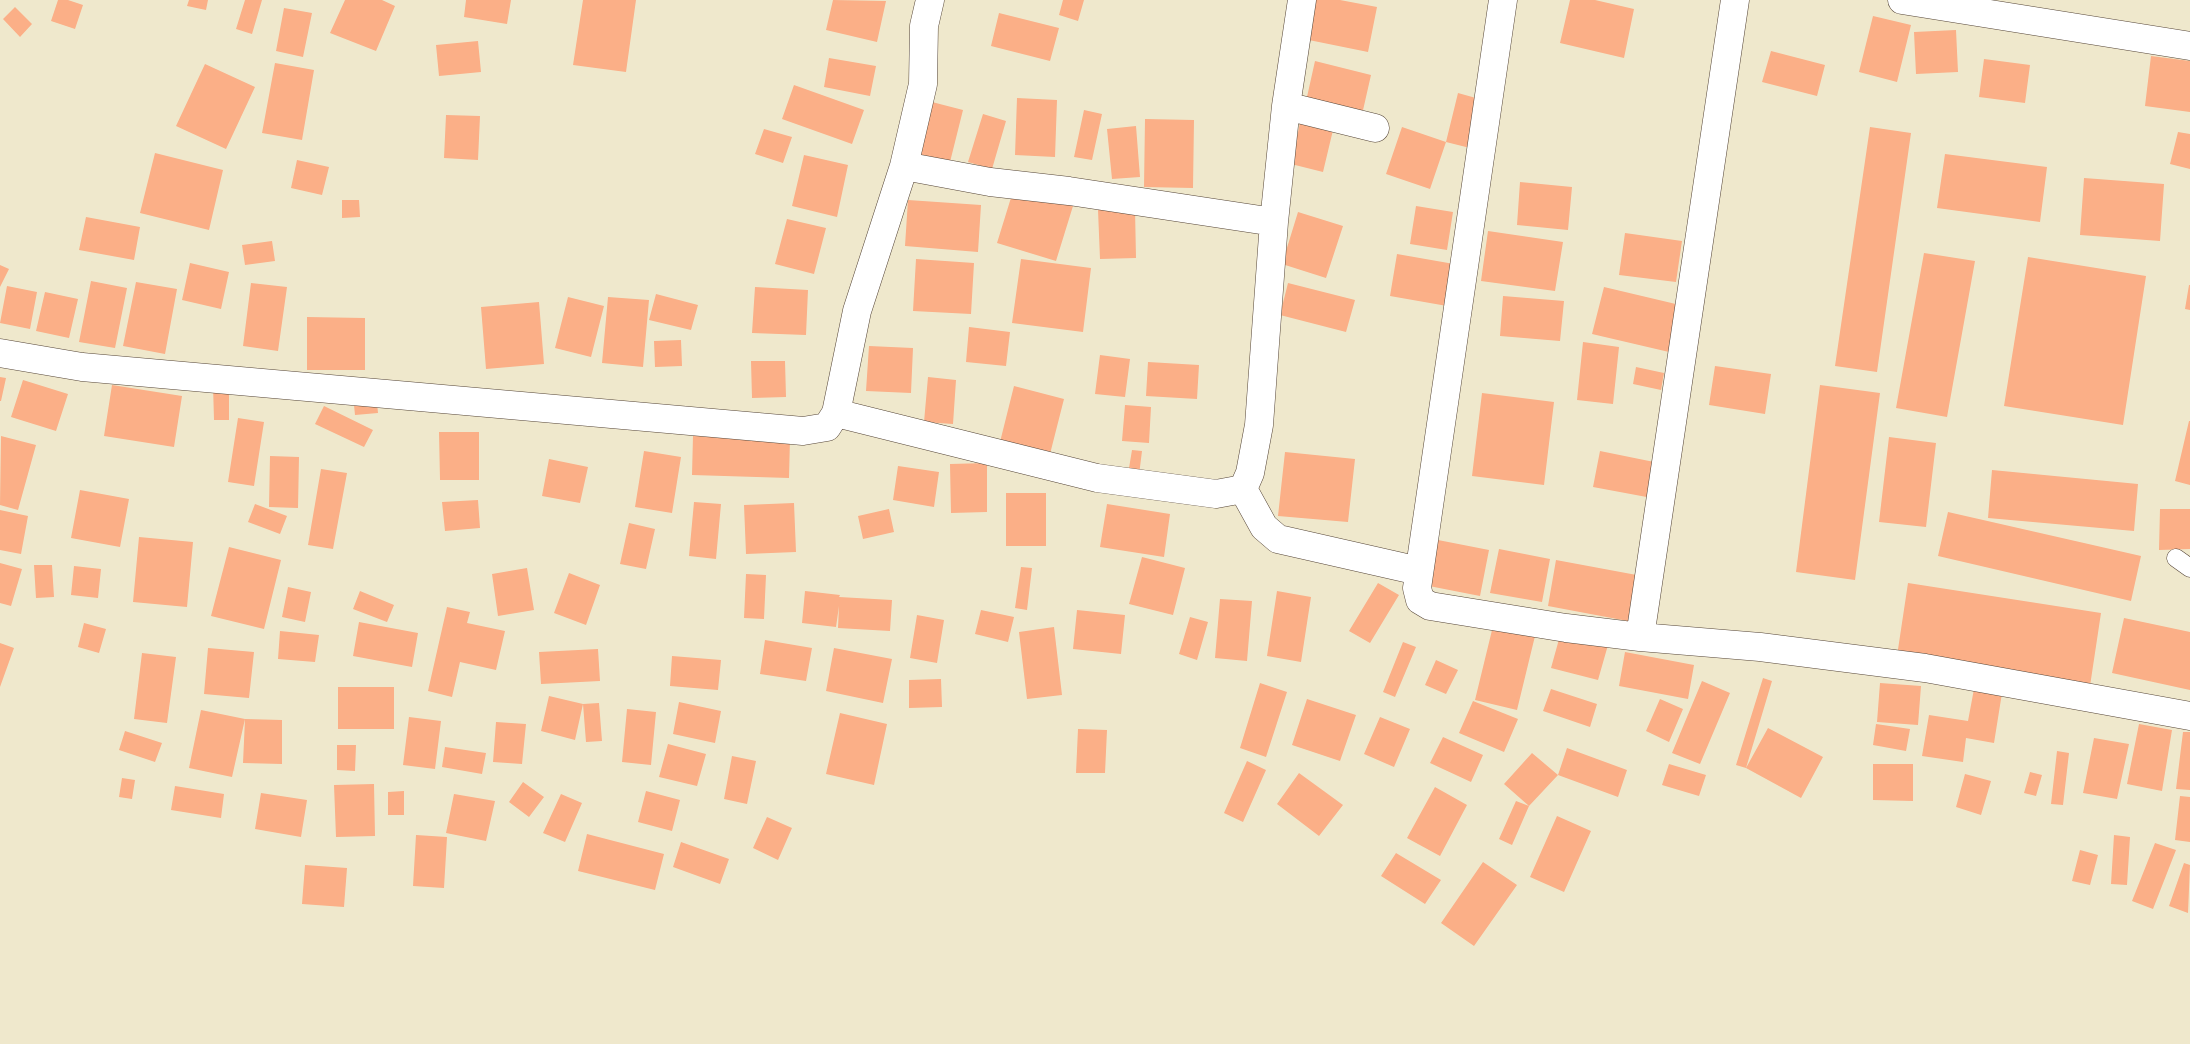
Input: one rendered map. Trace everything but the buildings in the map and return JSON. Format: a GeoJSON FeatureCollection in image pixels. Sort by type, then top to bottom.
{"type":"FeatureCollection","features":[{"type":"Feature","properties":{"kind":"street"},"geometry":{"type":"LineString","coordinates":[[0,353],[82,367],[803,431],[827,426],[836,413],[857,311],[904,166],[923,84],[924,26],[930,0]]}},
{"type":"Feature","properties":{"kind":"street"},"geometry":{"type":"LineString","coordinates":[[1243,489],[1250,473],[1258,425],[1274,222],[1286,106],[1302,0]]}},
{"type":"Feature","properties":{"kind":"street"},"geometry":{"type":"LineString","coordinates":[[1502,0],[1419,571],[1418,593],[1420,600],[1430,606],[1640,637],[1760,647],[1925,668],[2190,716]]}},
{"type":"Feature","properties":{"kind":"street"},"geometry":{"type":"LineString","coordinates":[[1640,637],[1735,0]]}},
{"type":"Feature","properties":{"kind":"street"},"geometry":{"type":"LineString","coordinates":[[1902,0],[2190,46]]}},
{"type":"Feature","properties":{"kind":"street"},"geometry":{"type":"LineString","coordinates":[[1286,106],[1375,128]]}},
{"type":"Feature","properties":{"kind":"street"},"geometry":{"type":"LineString","coordinates":[[904,166],[990,182],[1069,191],[1274,222]]}},
{"type":"Feature","properties":{"kind":"street"},"geometry":{"type":"LineString","coordinates":[[836,413],[1097,478],[1216,494],[1243,489]]}},
{"type":"Feature","properties":{"kind":"street"},"geometry":{"type":"LineString","coordinates":[[1243,489],[1264,528],[1278,539],[1419,571]]}}]}
